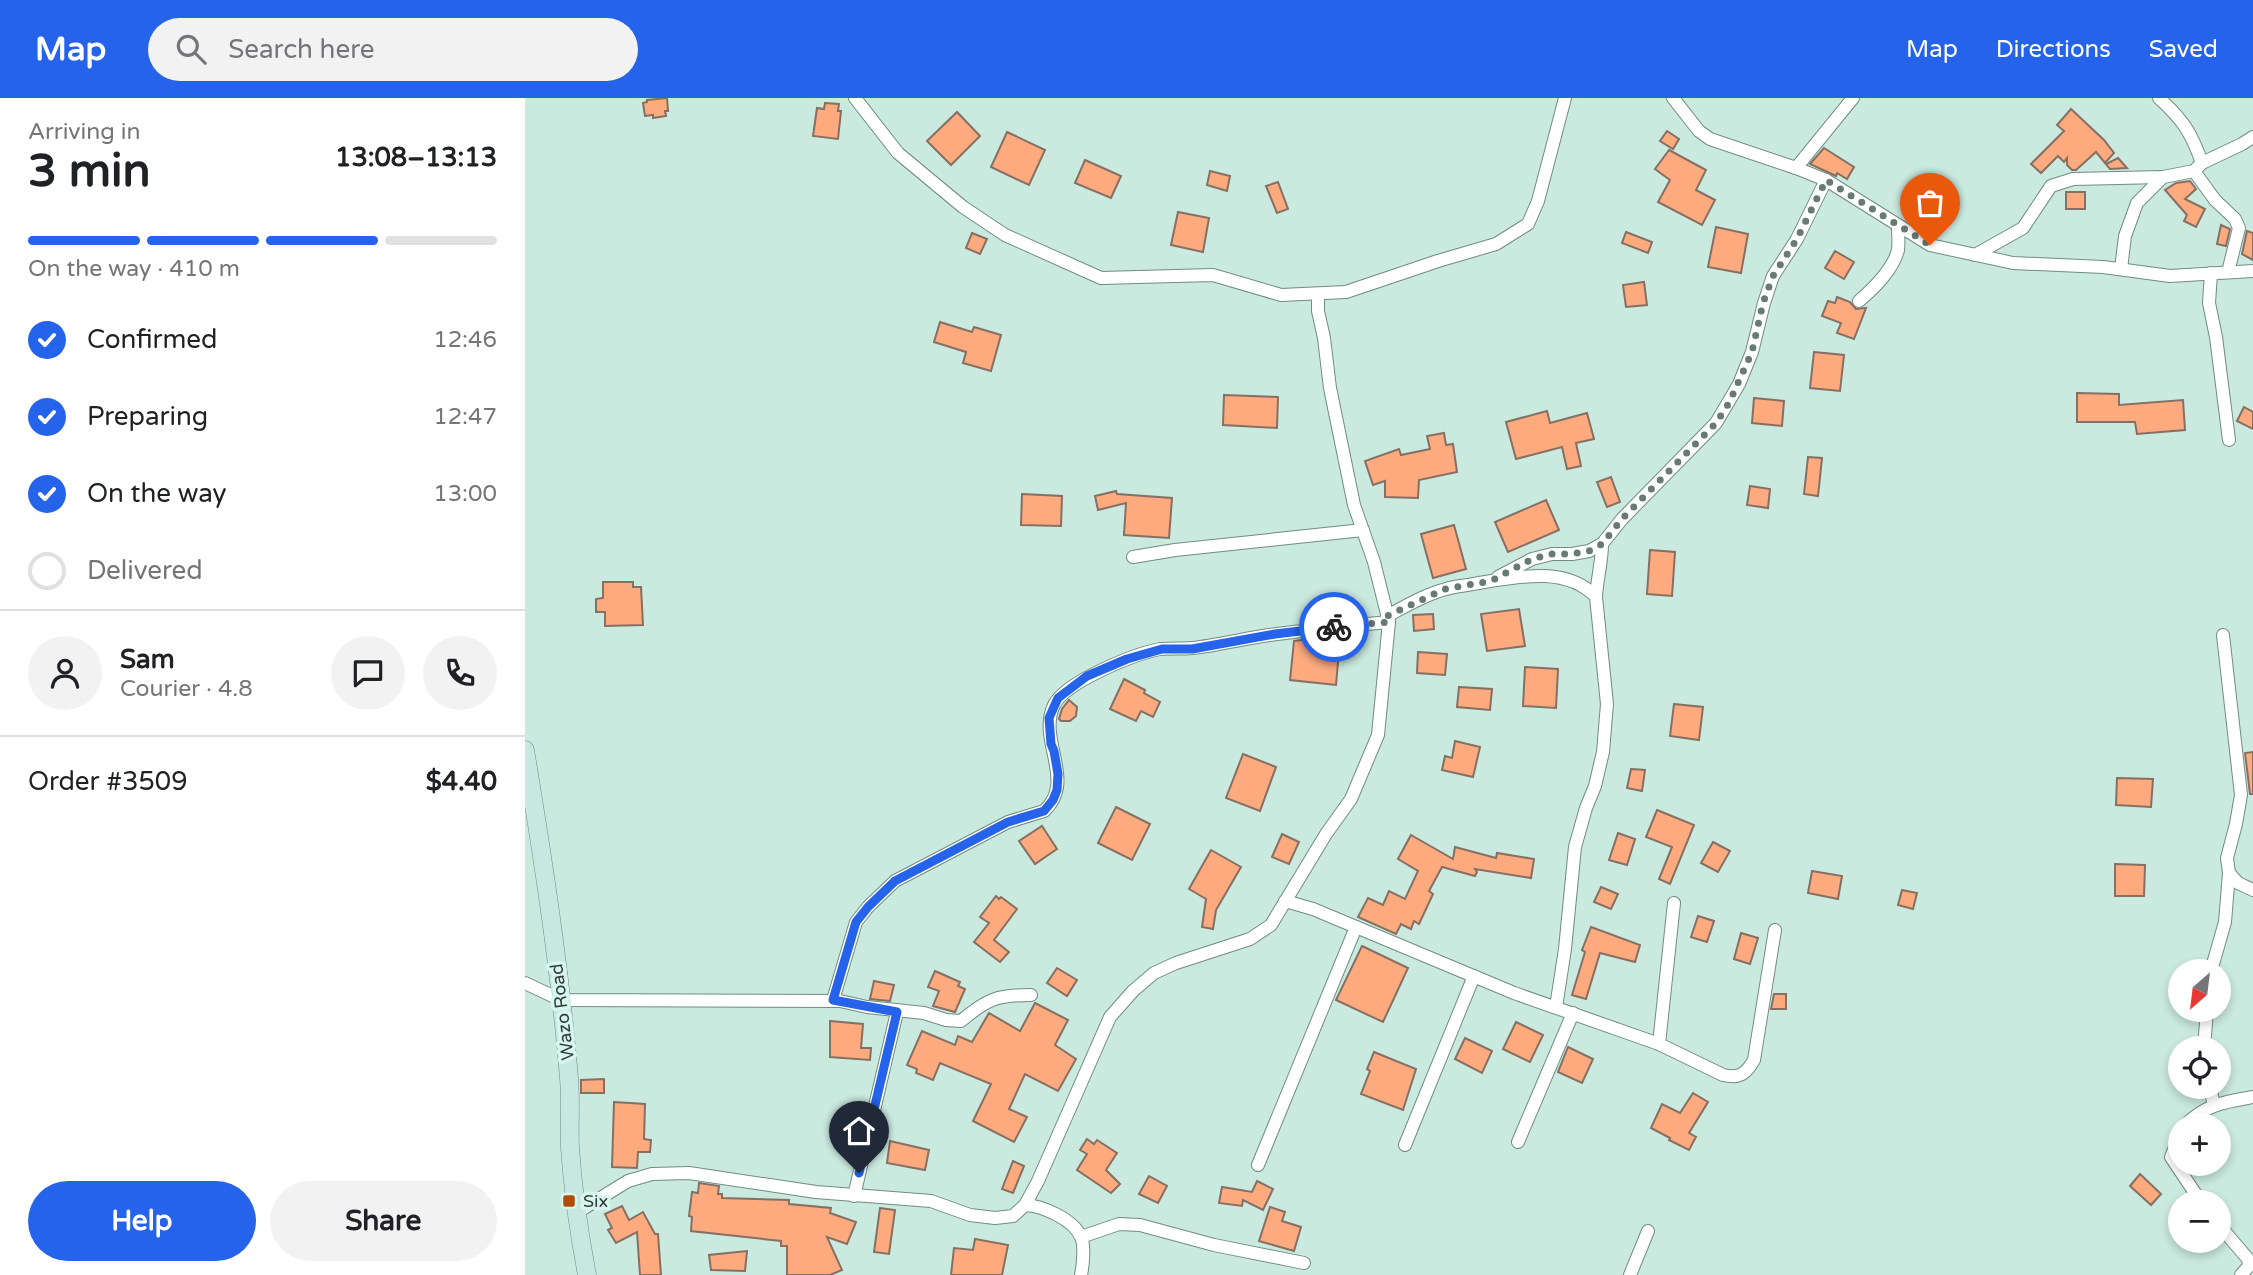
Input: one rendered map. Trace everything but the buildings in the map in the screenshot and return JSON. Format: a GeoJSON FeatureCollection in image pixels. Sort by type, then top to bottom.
{"type":"FeatureCollection","features":[{"type":"Feature","properties":{"kind":"main road","name":"Wazo Road"},"geometry":{"type":"LineString","coordinates":[[525,750],[543,859],[561,1000],[570,1081],[570,1147],[576,1213],[587,1275]]}},
{"type":"Feature","properties":{"kind":"street"},"geometry":{"type":"LineString","coordinates":[[855,98],[898,153],[963,206],[1005,235],[1101,278],[1213,275],[1281,295],[1346,292],[1496,244],[1528,224],[1538,201],[1565,98]]}},
{"type":"Feature","properties":{"kind":"street"},"geometry":{"type":"LineString","coordinates":[[1673,98],[1699,131],[1710,139],[1826,180],[1930,245],[2013,263],[2121,269],[2169,276],[2253,271]]}},
{"type":"Feature","properties":{"kind":"street"},"geometry":{"type":"LineString","coordinates":[[1796,168],[1853,98]]}},
{"type":"Feature","properties":{"kind":"street"},"geometry":{"type":"LineString","coordinates":[[2159,98],[2181,119],[2194,142],[2198,167],[2215,200],[2235,219],[2239,228],[2228,272]]}},
{"type":"Feature","properties":{"kind":"street"},"geometry":{"type":"LineString","coordinates":[[1975,255],[2023,228],[2051,186],[2073,179],[2163,177],[2198,167],[2253,137]]}},
{"type":"Feature","properties":{"kind":"street"},"geometry":{"type":"LineString","coordinates":[[2121,269],[2125,236],[2137,203],[2163,177]]}},
{"type":"Feature","properties":{"kind":"street"},"geometry":{"type":"LineString","coordinates":[[1491,581],[1532,559],[1552,554],[1589,551],[1602,544],[1622,519],[1716,423],[1729,403],[1752,352],[1763,303],[1773,276],[1797,239],[1826,180]]}},
{"type":"Feature","properties":{"kind":"street"},"geometry":{"type":"LineString","coordinates":[[1859,301],[1876,286],[1898,251],[1898,227]]}},
{"type":"Feature","properties":{"kind":"street"},"geometry":{"type":"LineString","coordinates":[[2211,273],[2209,303],[2229,440]]}},
{"type":"Feature","properties":{"kind":"street"},"geometry":{"type":"LineString","coordinates":[[576,1213],[628,1181],[652,1174],[689,1173],[854,1196],[932,1201],[970,1215],[995,1218],[1013,1216],[1025,1205],[1038,1181],[1110,1017],[1133,991],[1154,973],[1175,963],[1250,939],[1271,925],[1326,834],[1352,799],[1378,735],[1388,619],[1374,562],[1354,505],[1330,388],[1318,312],[1318,294]]}},
{"type":"Feature","properties":{"kind":"street"},"geometry":{"type":"LineString","coordinates":[[1133,556],[1363,530]]}},
{"type":"Feature","properties":{"kind":"street"},"geometry":{"type":"LineString","coordinates":[[1556,1007],[1575,847],[1595,786],[1603,751],[1607,704],[1596,597],[1602,544]]}},
{"type":"Feature","properties":{"kind":"street"},"geometry":{"type":"LineString","coordinates":[[833,1000],[856,922],[895,881],[972,839],[1008,822],[1044,811],[1048,807],[1056,794],[1058,774],[1051,744],[1049,718],[1058,698],[1087,676],[1127,659],[1162,649],[1192,649],[1275,634],[1388,619],[1445,589],[1491,581],[1537,576],[1567,580],[1587,588],[1596,597]]}},
{"type":"Feature","properties":{"kind":"street"},"geometry":{"type":"LineString","coordinates":[[2214,959],[2225,922],[2229,873],[2227,858],[2241,796],[2223,635]]}},
{"type":"Feature","properties":{"kind":"street"},"geometry":{"type":"LineString","coordinates":[[2229,873],[2238,883],[2253,890]]}},
{"type":"Feature","properties":{"kind":"street"},"geometry":{"type":"LineString","coordinates":[[1285,901],[1313,909],[1514,993],[1659,1044],[1723,1075],[1733,1077],[1746,1073],[1754,1060],[1775,930]]}},
{"type":"Feature","properties":{"kind":"street"},"geometry":{"type":"LineString","coordinates":[[1659,1044],[1674,903]]}},
{"type":"Feature","properties":{"kind":"street"},"geometry":{"type":"LineString","coordinates":[[1258,1165],[1356,927]]}},
{"type":"Feature","properties":{"kind":"street"},"geometry":{"type":"LineString","coordinates":[[1405,1144],[1474,976]]}},
{"type":"Feature","properties":{"kind":"street"},"geometry":{"type":"LineString","coordinates":[[525,983],[561,1000],[833,1000],[961,1021],[990,1000],[1010,995],[1031,995]]}},
{"type":"Feature","properties":{"kind":"street"},"geometry":{"type":"LineString","coordinates":[[854,1196],[897,1012]]}},
{"type":"Feature","properties":{"kind":"street"},"geometry":{"type":"LineString","coordinates":[[1518,1142],[1573,1013]]}},
{"type":"Feature","properties":{"kind":"street"},"geometry":{"type":"LineString","coordinates":[[2199,1113],[2214,1106],[2253,1097]]}},
{"type":"Feature","properties":{"kind":"street"},"geometry":{"type":"LineString","coordinates":[[2213,1099],[2214,1106]]}},
{"type":"Feature","properties":{"kind":"street"},"geometry":{"type":"LineString","coordinates":[[1025,1205],[1046,1210],[1070,1224],[1081,1237],[1081,1275]]}},
{"type":"Feature","properties":{"kind":"street"},"geometry":{"type":"LineString","coordinates":[[1081,1237],[1119,1224],[1140,1225],[1235,1250],[1304,1264]]}},
{"type":"Feature","properties":{"kind":"street"},"geometry":{"type":"LineString","coordinates":[[1630,1275],[1649,1231]]}},
{"type":"Feature","properties":{"kind":"street"},"geometry":{"type":"LineString","coordinates":[[2231,1239],[2248,1259],[2249,1266],[2241,1275]]}},
{"type":"Feature","properties":{"kind":"way so far"},"geometry":{"type":"LineString","coordinates":[[1334,627],[1389,622],[1387,616],[1445,589],[1491,581],[1532,559],[1552,554],[1589,551],[1602,544],[1622,519],[1716,423],[1729,403],[1752,352],[1763,303],[1773,276],[1797,239],[1826,180],[1930,245]]}},
{"type":"Feature","properties":{"kind":"place","name":"Six"},"geometry":{"type":"Point","coordinates":[569,1201]}},
{"type":"Feature","properties":{"kind":"route"},"geometry":{"type":"LineString","coordinates":[[859,1173],[897,1012],[833,1000],[856,922],[868,907],[895,881],[972,839],[1008,822],[1044,811],[1048,807],[1056,794],[1058,774],[1051,744],[1049,718],[1058,698],[1087,676],[1127,659],[1162,649],[1192,649],[1275,634],[1334,627]]}}]}
